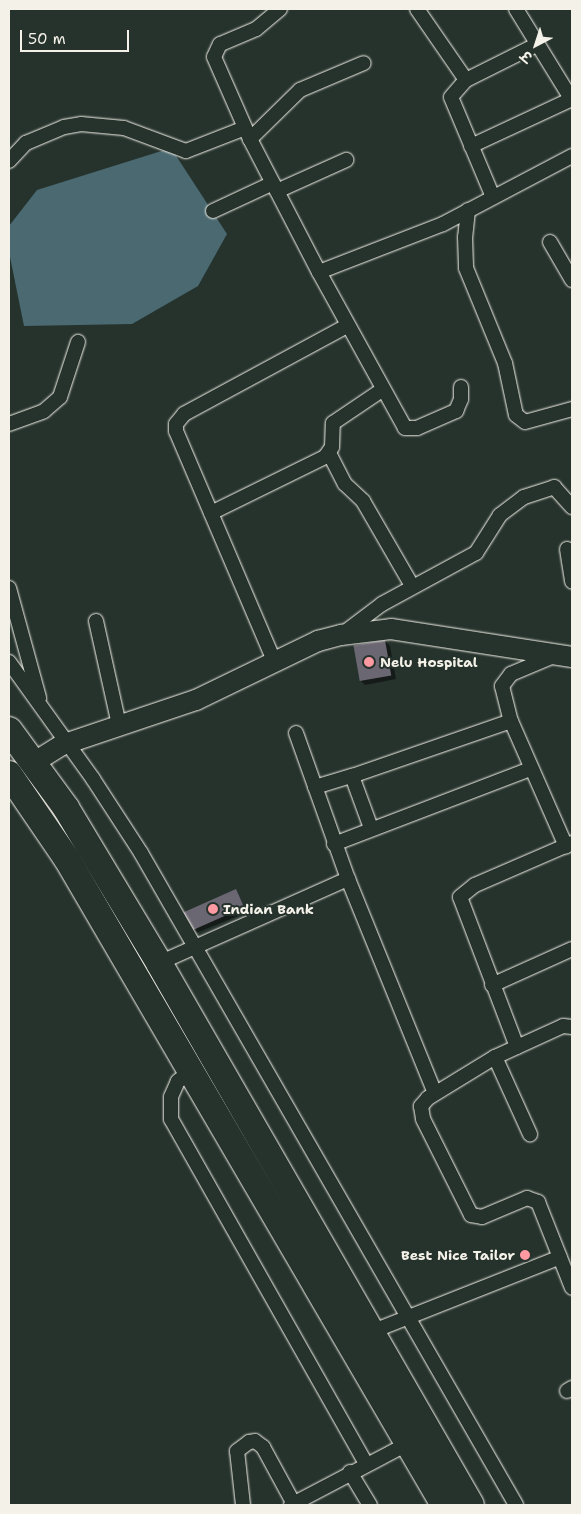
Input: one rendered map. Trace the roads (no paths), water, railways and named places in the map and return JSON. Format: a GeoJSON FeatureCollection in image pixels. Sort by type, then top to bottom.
{"type":"FeatureCollection","features":[{"type":"Feature","properties":{"kind":"highway"},"geometry":{"type":"LineString","coordinates":[[9,730],[66,808],[159,963],[471,1505]]}},
{"type":"Feature","properties":{"kind":"highway"},"geometry":{"type":"LineString","coordinates":[[9,774],[67,859],[184,1076],[402,1447],[444,1505]]}},
{"type":"Feature","properties":{"kind":"street"},"geometry":{"type":"LineString","coordinates":[[280,9],[256,29],[220,44],[214,52],[216,64],[248,133],[347,326],[400,423],[410,429],[456,411],[462,399],[461,388]]}},
{"type":"Feature","properties":{"kind":"street"},"geometry":{"type":"LineString","coordinates":[[417,9],[466,80]]}},
{"type":"Feature","properties":{"kind":"street"},"geometry":{"type":"LineString","coordinates":[[471,146],[572,99],[516,9]]}},
{"type":"Feature","properties":{"kind":"street"},"geometry":{"type":"LineString","coordinates":[[493,197],[451,103],[454,90],[466,80],[538,44]]}},
{"type":"Feature","properties":{"kind":"street"},"geometry":{"type":"LineString","coordinates":[[9,161],[26,143],[64,127],[81,124],[124,128],[186,151],[248,133],[300,90],[364,63]]}},
{"type":"Feature","properties":{"kind":"street"},"geometry":{"type":"LineString","coordinates":[[319,272],[413,237],[572,156]]}},
{"type":"Feature","properties":{"kind":"street"},"geometry":{"type":"LineString","coordinates":[[213,211],[346,160]]}},
{"type":"Feature","properties":{"kind":"street"},"geometry":{"type":"LineString","coordinates":[[468,210],[465,237],[466,268],[505,363],[516,415],[525,422],[572,409]]}},
{"type":"Feature","properties":{"kind":"street"},"geometry":{"type":"LineString","coordinates":[[550,242],[571,275]]}},
{"type":"Feature","properties":{"kind":"street"},"geometry":{"type":"LineString","coordinates":[[275,663],[176,431],[178,418],[347,326]]}},
{"type":"Feature","properties":{"kind":"street"},"geometry":{"type":"LineString","coordinates":[[9,424],[44,411],[60,397],[78,342]]}},
{"type":"Feature","properties":{"kind":"street"},"geometry":{"type":"LineString","coordinates":[[211,513],[329,453],[334,442],[333,422],[382,390]]}},
{"type":"Feature","properties":{"kind":"street"},"geometry":{"type":"LineString","coordinates":[[329,453],[344,484],[363,502],[412,586]]}},
{"type":"Feature","properties":{"kind":"street"},"geometry":{"type":"LineString","coordinates":[[341,635],[361,617],[412,586],[476,553],[500,515],[524,497],[554,487],[572,507]]}},
{"type":"Feature","properties":{"kind":"street"},"geometry":{"type":"LineString","coordinates":[[567,549],[572,582]]}},
{"type":"Feature","properties":{"kind":"street"},"geometry":{"type":"LineString","coordinates":[[9,588],[21,623],[41,706]]}},
{"type":"Feature","properties":{"kind":"street"},"geometry":{"type":"LineString","coordinates":[[96,621],[119,726]]}},
{"type":"Feature","properties":{"kind":"street"},"geometry":{"type":"LineString","coordinates":[[33,762],[67,744],[196,700],[318,641],[341,635],[391,629],[565,655]]}},
{"type":"Feature","properties":{"kind":"street"},"geometry":{"type":"LineString","coordinates":[[517,1047],[460,897],[475,885],[569,844],[530,769],[511,721],[502,686],[506,679],[565,655]]}},
{"type":"Feature","properties":{"kind":"street"},"geometry":{"type":"LineString","coordinates":[[9,662],[141,853],[516,1505]]}},
{"type":"Feature","properties":{"kind":"street"},"geometry":{"type":"LineString","coordinates":[[315,788],[511,721]]}},
{"type":"Feature","properties":{"kind":"street"},"geometry":{"type":"LineString","coordinates":[[296,733],[334,844],[435,1093]]}},
{"type":"Feature","properties":{"kind":"street"},"geometry":{"type":"LineString","coordinates":[[334,844],[371,828],[530,769]]}},
{"type":"Feature","properties":{"kind":"street"},"geometry":{"type":"LineString","coordinates":[[352,776],[371,828]]}},
{"type":"Feature","properties":{"kind":"street"},"geometry":{"type":"LineString","coordinates":[[159,963],[197,948],[348,879]]}},
{"type":"Feature","properties":{"kind":"street"},"geometry":{"type":"LineString","coordinates":[[492,985],[572,948]]}},
{"type":"Feature","properties":{"kind":"street"},"geometry":{"type":"LineString","coordinates":[[572,1027],[563,1026],[495,1058],[423,1102],[423,1119],[467,1210],[476,1218],[522,1199],[533,1199],[538,1202],[572,1288]]}},
{"type":"Feature","properties":{"kind":"street"},"geometry":{"type":"LineString","coordinates":[[495,1058],[530,1134]]}},
{"type":"Feature","properties":{"kind":"street"},"geometry":{"type":"LineString","coordinates":[[184,1076],[172,1097],[169,1108],[171,1119],[369,1462]]}},
{"type":"Feature","properties":{"kind":"street"},"geometry":{"type":"LineString","coordinates":[[371,1332],[406,1316],[560,1257]]}},
{"type":"Feature","properties":{"kind":"street"},"geometry":{"type":"LineString","coordinates":[[243,1505],[237,1451],[240,1447],[255,1441],[263,1447],[293,1504],[369,1462],[402,1447]]}},
{"type":"Feature","properties":{"kind":"street"},"geometry":{"type":"LineString","coordinates":[[350,1472],[370,1505]]}},
{"type":"Feature","properties":{"kind":"water"},"geometry":{"type":"Polygon","coordinates":[[[171,148],[227,234],[198,286],[132,324],[24,326],[9,252],[9,226],[37,190],[171,148]]]}},
{"type":"Feature","properties":{"kind":"place","name":"Nelu Hospital"},"geometry":{"type":"Point","coordinates":[369,662]}},
{"type":"Feature","properties":{"kind":"place","name":"Indian Bank"},"geometry":{"type":"Point","coordinates":[213,909]}},
{"type":"Feature","properties":{"kind":"place","name":"Best Nice Tailor"},"geometry":{"type":"Point","coordinates":[525,1255]}}]}
